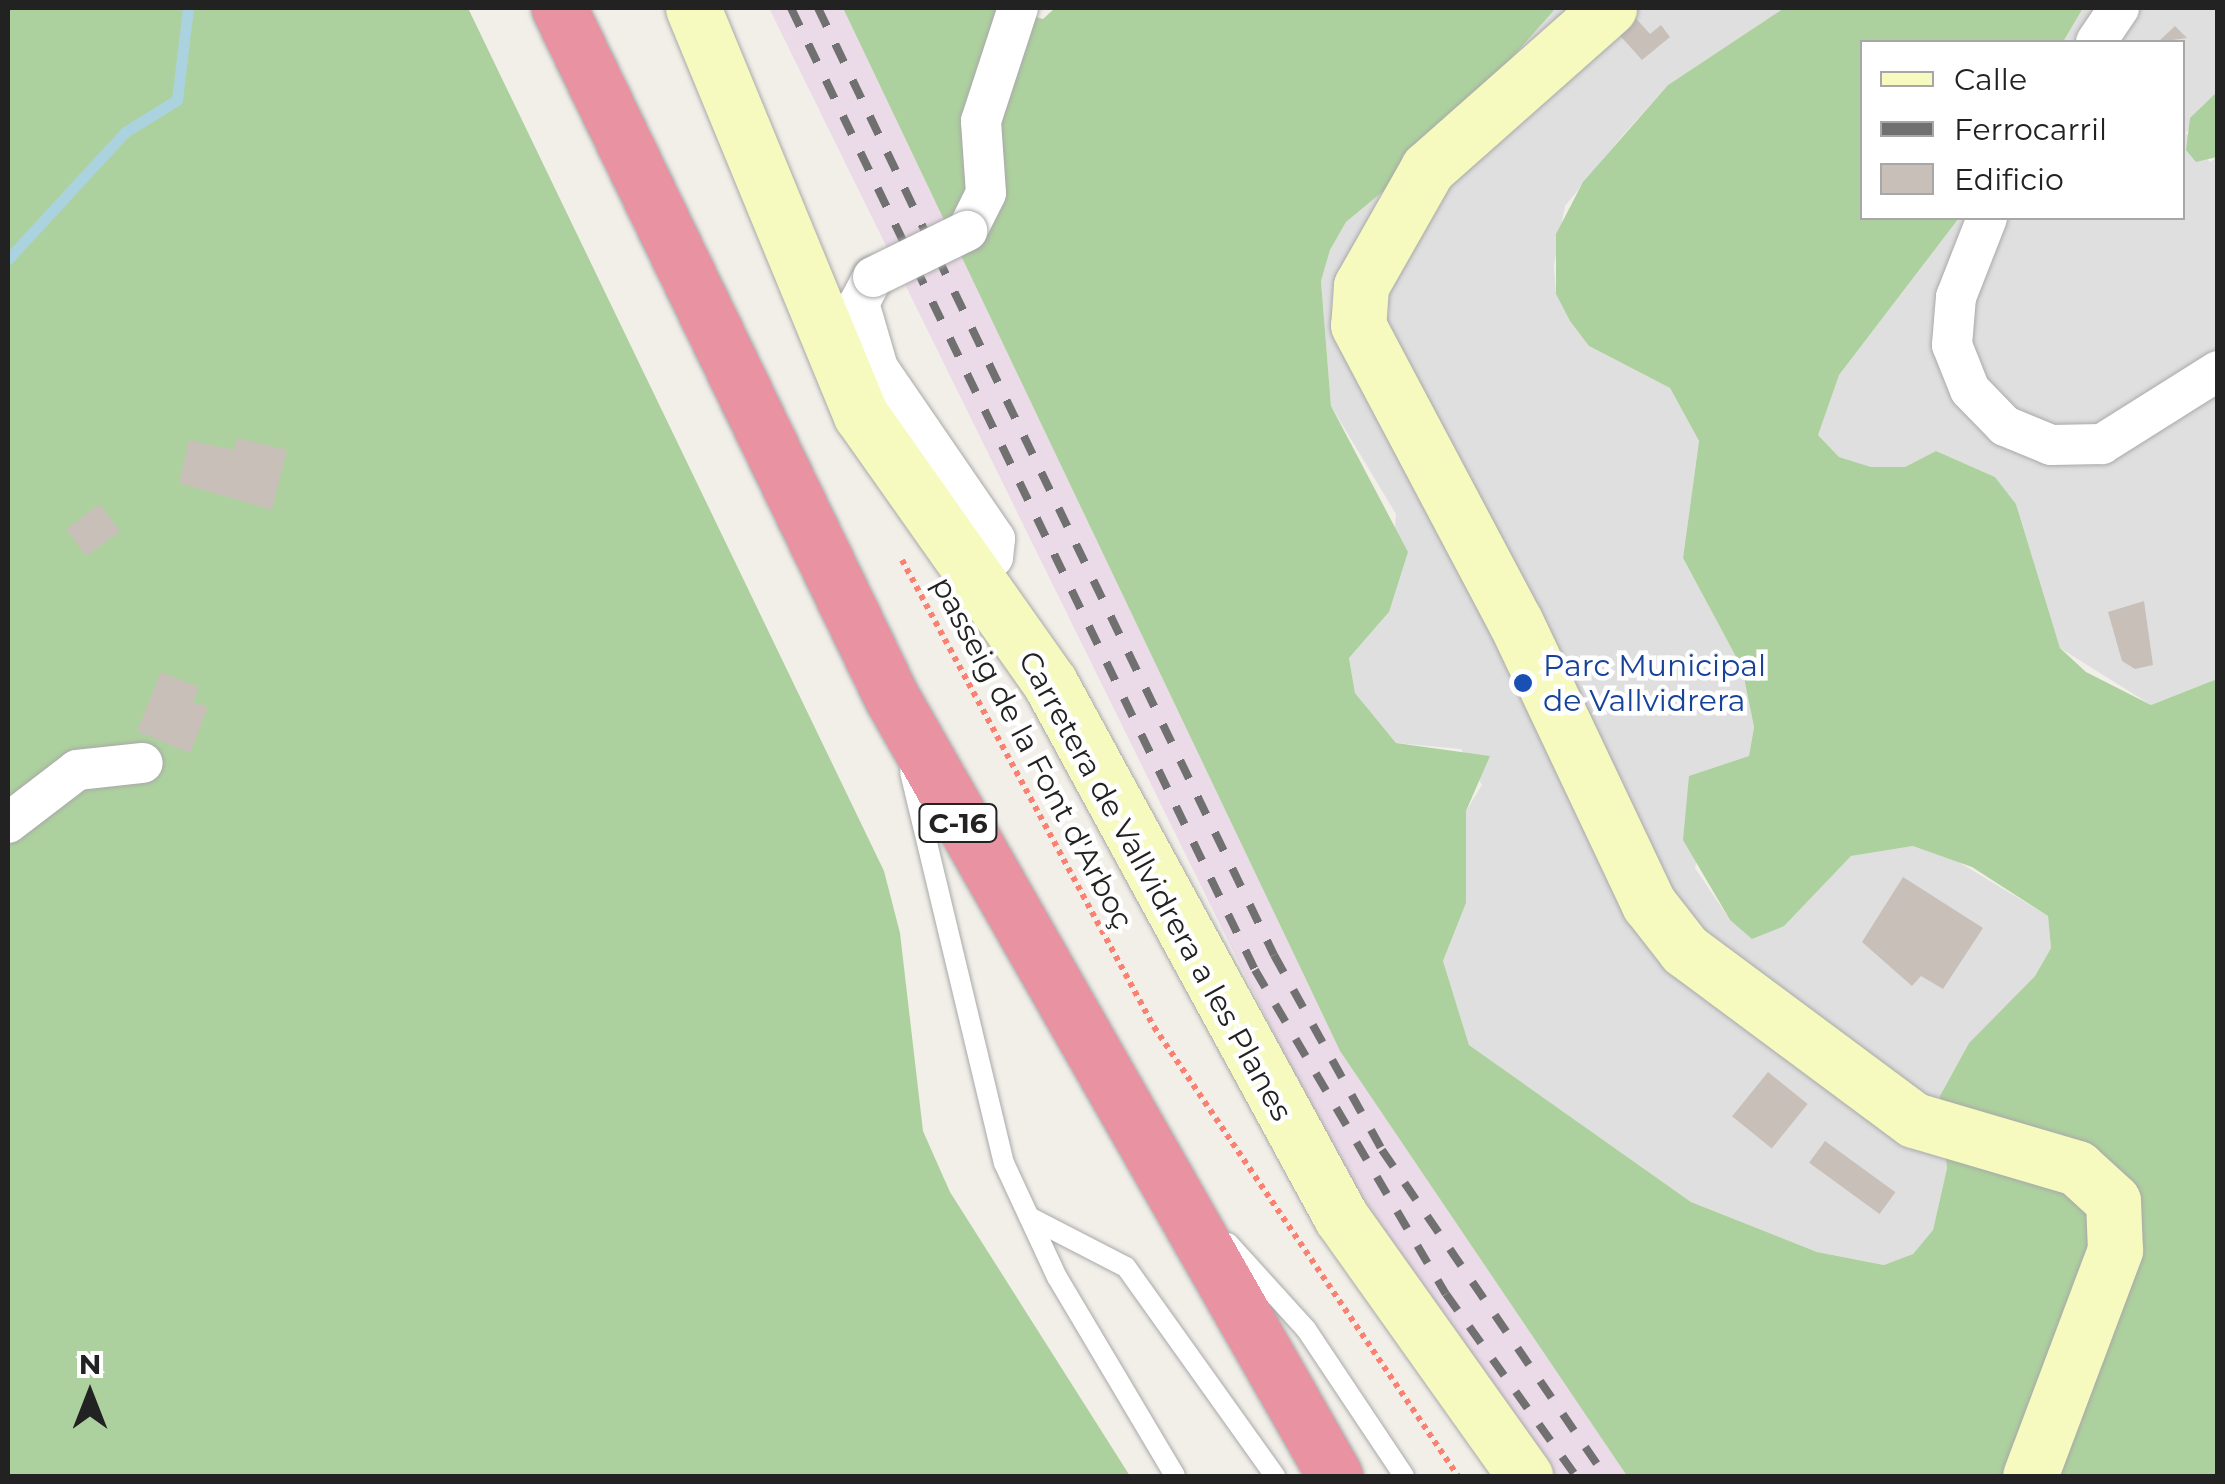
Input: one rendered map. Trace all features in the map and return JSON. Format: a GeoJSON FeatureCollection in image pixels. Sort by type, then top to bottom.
{"type":"FeatureCollection","features":[{"type":"Feature","properties":{"kind":"highway","name":"C-16"},"geometry":{"type":"LineString","coordinates":[[559,8],[892,698],[1138,1144],[1335,1476]]}},
{"type":"Feature","properties":{"kind":"street","name":"Carretera de Vallvidrera a les Planes"},"geometry":{"type":"LineString","coordinates":[[693,8],[840,372],[908,490],[974,573],[1050,683],[1283,1123],[1525,1476]]}},
{"type":"Feature","properties":{"kind":"street"},"geometry":{"type":"LineString","coordinates":[[974,573],[993,557],[995,540],[884,380],[859,303],[873,276],[967,232],[986,193],[981,121],[1018,8]]}},
{"type":"Feature","properties":{"kind":"street"},"geometry":{"type":"LineString","coordinates":[[1610,8],[1428,168],[1361,286],[1361,335],[1516,623],[1649,904],[1685,950],[1914,1120],[2076,1168],[2112,1201],[2115,1250],[2030,1476]]}},
{"type":"Feature","properties":{"kind":"street"},"geometry":{"type":"LineString","coordinates":[[2097,40],[2119,8]]}},
{"type":"Feature","properties":{"kind":"street"},"geometry":{"type":"LineString","coordinates":[[1986,220],[1956,297],[1952,345],[1970,390],[2004,426],[2051,445],[2102,444],[2218,371]]}},
{"type":"Feature","properties":{"kind":"street"},"geometry":{"type":"LineString","coordinates":[[8,823],[76,770],[143,763]]}},
{"type":"Feature","properties":{"kind":"lane"},"geometry":{"type":"LineString","coordinates":[[892,698],[961,961],[989,1122],[1029,1218],[1174,1476]]}},
{"type":"Feature","properties":{"kind":"lane"},"geometry":{"type":"LineString","coordinates":[[1138,1144],[1306,1329],[1404,1476]]}},
{"type":"Feature","properties":{"kind":"lane"},"geometry":{"type":"LineString","coordinates":[[1029,1218],[1126,1267],[1275,1476]]}},
{"type":"Feature","properties":{"kind":"path","name":"passeig de la Font d'Arboç"},"geometry":{"type":"LineString","coordinates":[[898,553],[1154,1027],[1458,1476]]}},
{"type":"Feature","properties":{"kind":"shaded area"},"geometry":{"type":"Polygon","coordinates":[[[769,8],[843,8],[1340,1051],[1627,1476],[1552,1476],[1449,1338],[1333,1154],[769,8]]]}},
{"type":"Feature","properties":{"kind":"shaded area"},"geometry":{"type":"Polygon","coordinates":[[[1556,8],[1784,8],[1668,85],[1623,135],[1565,206],[1554,265],[1556,294],[1589,346],[1670,388],[1699,441],[1683,558],[1742,668],[1754,727],[1749,756],[1720,771],[1695,868],[1730,920],[1805,903],[1851,856],[1913,846],[1947,855],[2048,916],[2051,948],[2035,976],[1969,1043],[1941,1096],[1947,1168],[1933,1230],[1913,1254],[1885,1265],[1817,1252],[1691,1202],[1469,1045],[1443,961],[1466,903],[1466,811],[1482,785],[1461,749],[1396,743],[1355,693],[1349,658],[1389,612],[1396,514],[1331,406],[1321,281],[1330,250],[1346,222],[1421,160],[1556,8]]]}},
{"type":"Feature","properties":{"kind":"shaded area"},"geometry":{"type":"Polygon","coordinates":[[[2083,8],[2217,8],[2217,92],[2186,133],[2210,162],[2217,157],[2217,679],[2151,705],[2060,648],[2016,504],[1995,477],[1936,451],[1905,467],[1871,467],[1839,457],[1818,435],[1821,404],[1839,375],[1957,220],[2185,220],[2185,40],[2064,40],[2083,8]]]}},
{"type":"Feature","properties":{"kind":"green space"},"geometry":{"type":"Polygon","coordinates":[[[8,8],[468,8],[884,871],[900,933],[923,1131],[950,1192],[1130,1476],[8,1476],[8,8]]]}},
{"type":"Feature","properties":{"kind":"green space"},"geometry":{"type":"Polygon","coordinates":[[[843,8],[1003,8],[1043,19],[1055,8],[1556,8],[1421,160],[1346,222],[1330,250],[1321,281],[1331,406],[1408,552],[1389,612],[1349,658],[1355,693],[1396,743],[1490,756],[1466,811],[1466,903],[1443,961],[1469,1045],[1691,1202],[1817,1252],[1884,1265],[1913,1254],[1933,1230],[1947,1168],[1940,1096],[1969,1043],[2035,976],[2051,948],[2048,916],[1972,867],[1913,846],[1851,856],[1784,926],[1752,939],[1730,920],[1683,840],[1689,776],[1749,756],[1754,727],[1742,668],[1683,558],[1699,441],[1670,388],[1589,346],[1570,321],[1556,294],[1556,234],[1583,182],[1668,85],[1784,8],[2083,8],[2064,40],[1860,40],[1860,220],[1957,220],[1839,375],[1818,435],[1839,457],[1871,467],[1905,467],[1936,451],[1995,477],[2016,504],[2060,648],[2086,672],[2151,705],[2217,679],[2217,1476],[1627,1476],[1340,1051],[843,8]]]}},
{"type":"Feature","properties":{"kind":"green space"},"geometry":{"type":"Polygon","coordinates":[[[2217,92],[2217,157],[2196,162],[2186,150],[2190,118],[2217,92]]]}},
{"type":"Feature","properties":{"kind":"building"},"geometry":{"type":"Polygon","coordinates":[[[1632,14],[1650,34],[1661,25],[1670,37],[1642,60],[1614,29],[1632,14]]]}},
{"type":"Feature","properties":{"kind":"building"},"geometry":{"type":"Polygon","coordinates":[[[2175,26],[2187,38],[2172,40],[2160,40],[2175,26]]]}},
{"type":"Feature","properties":{"kind":"building"},"geometry":{"type":"Polygon","coordinates":[[[237,438],[287,450],[272,510],[179,483],[189,440],[234,450],[237,438]]]}},
{"type":"Feature","properties":{"kind":"building"},"geometry":{"type":"Polygon","coordinates":[[[100,504],[120,532],[86,556],[66,529],[100,504]]]}},
{"type":"Feature","properties":{"kind":"building"},"geometry":{"type":"Polygon","coordinates":[[[2144,601],[2153,665],[2135,669],[2122,661],[2108,612],[2144,601]]]}},
{"type":"Feature","properties":{"kind":"building"},"geometry":{"type":"Polygon","coordinates":[[[161,672],[199,687],[193,702],[208,707],[190,753],[137,731],[161,672]]]}},
{"type":"Feature","properties":{"kind":"building"},"geometry":{"type":"Polygon","coordinates":[[[1903,877],[1983,928],[1943,989],[1921,976],[1912,986],[1862,942],[1903,877]]]}},
{"type":"Feature","properties":{"kind":"building"},"geometry":{"type":"Polygon","coordinates":[[[1768,1072],[1808,1104],[1772,1148],[1732,1116],[1768,1072]]]}},
{"type":"Feature","properties":{"kind":"building"},"geometry":{"type":"Polygon","coordinates":[[[1825,1141],[1895,1192],[1880,1214],[1809,1163],[1825,1141]]]}},
{"type":"Feature","properties":{"kind":"waterway"},"geometry":{"type":"LineString","coordinates":[[8,259],[125,132],[177,100],[188,8]]}},
{"type":"Feature","properties":{"kind":"railway"},"geometry":{"type":"LineString","coordinates":[[791,8],[904,243]]}},
{"type":"Feature","properties":{"kind":"railway"},"geometry":{"type":"LineString","coordinates":[[818,8],[926,233]]}},
{"type":"Feature","properties":{"kind":"railway"},"geometry":{"type":"LineString","coordinates":[[937,256],[1274,955],[1382,1150],[1605,1476]]}},
{"type":"Feature","properties":{"kind":"railway"},"geometry":{"type":"LineString","coordinates":[[915,266],[1255,970],[1446,1294],[1576,1476]]}},
{"type":"Feature","properties":{"kind":"place","name":"Parc Municipal de Vallvidrera"},"geometry":{"type":"Point","coordinates":[1523,683]}}]}
